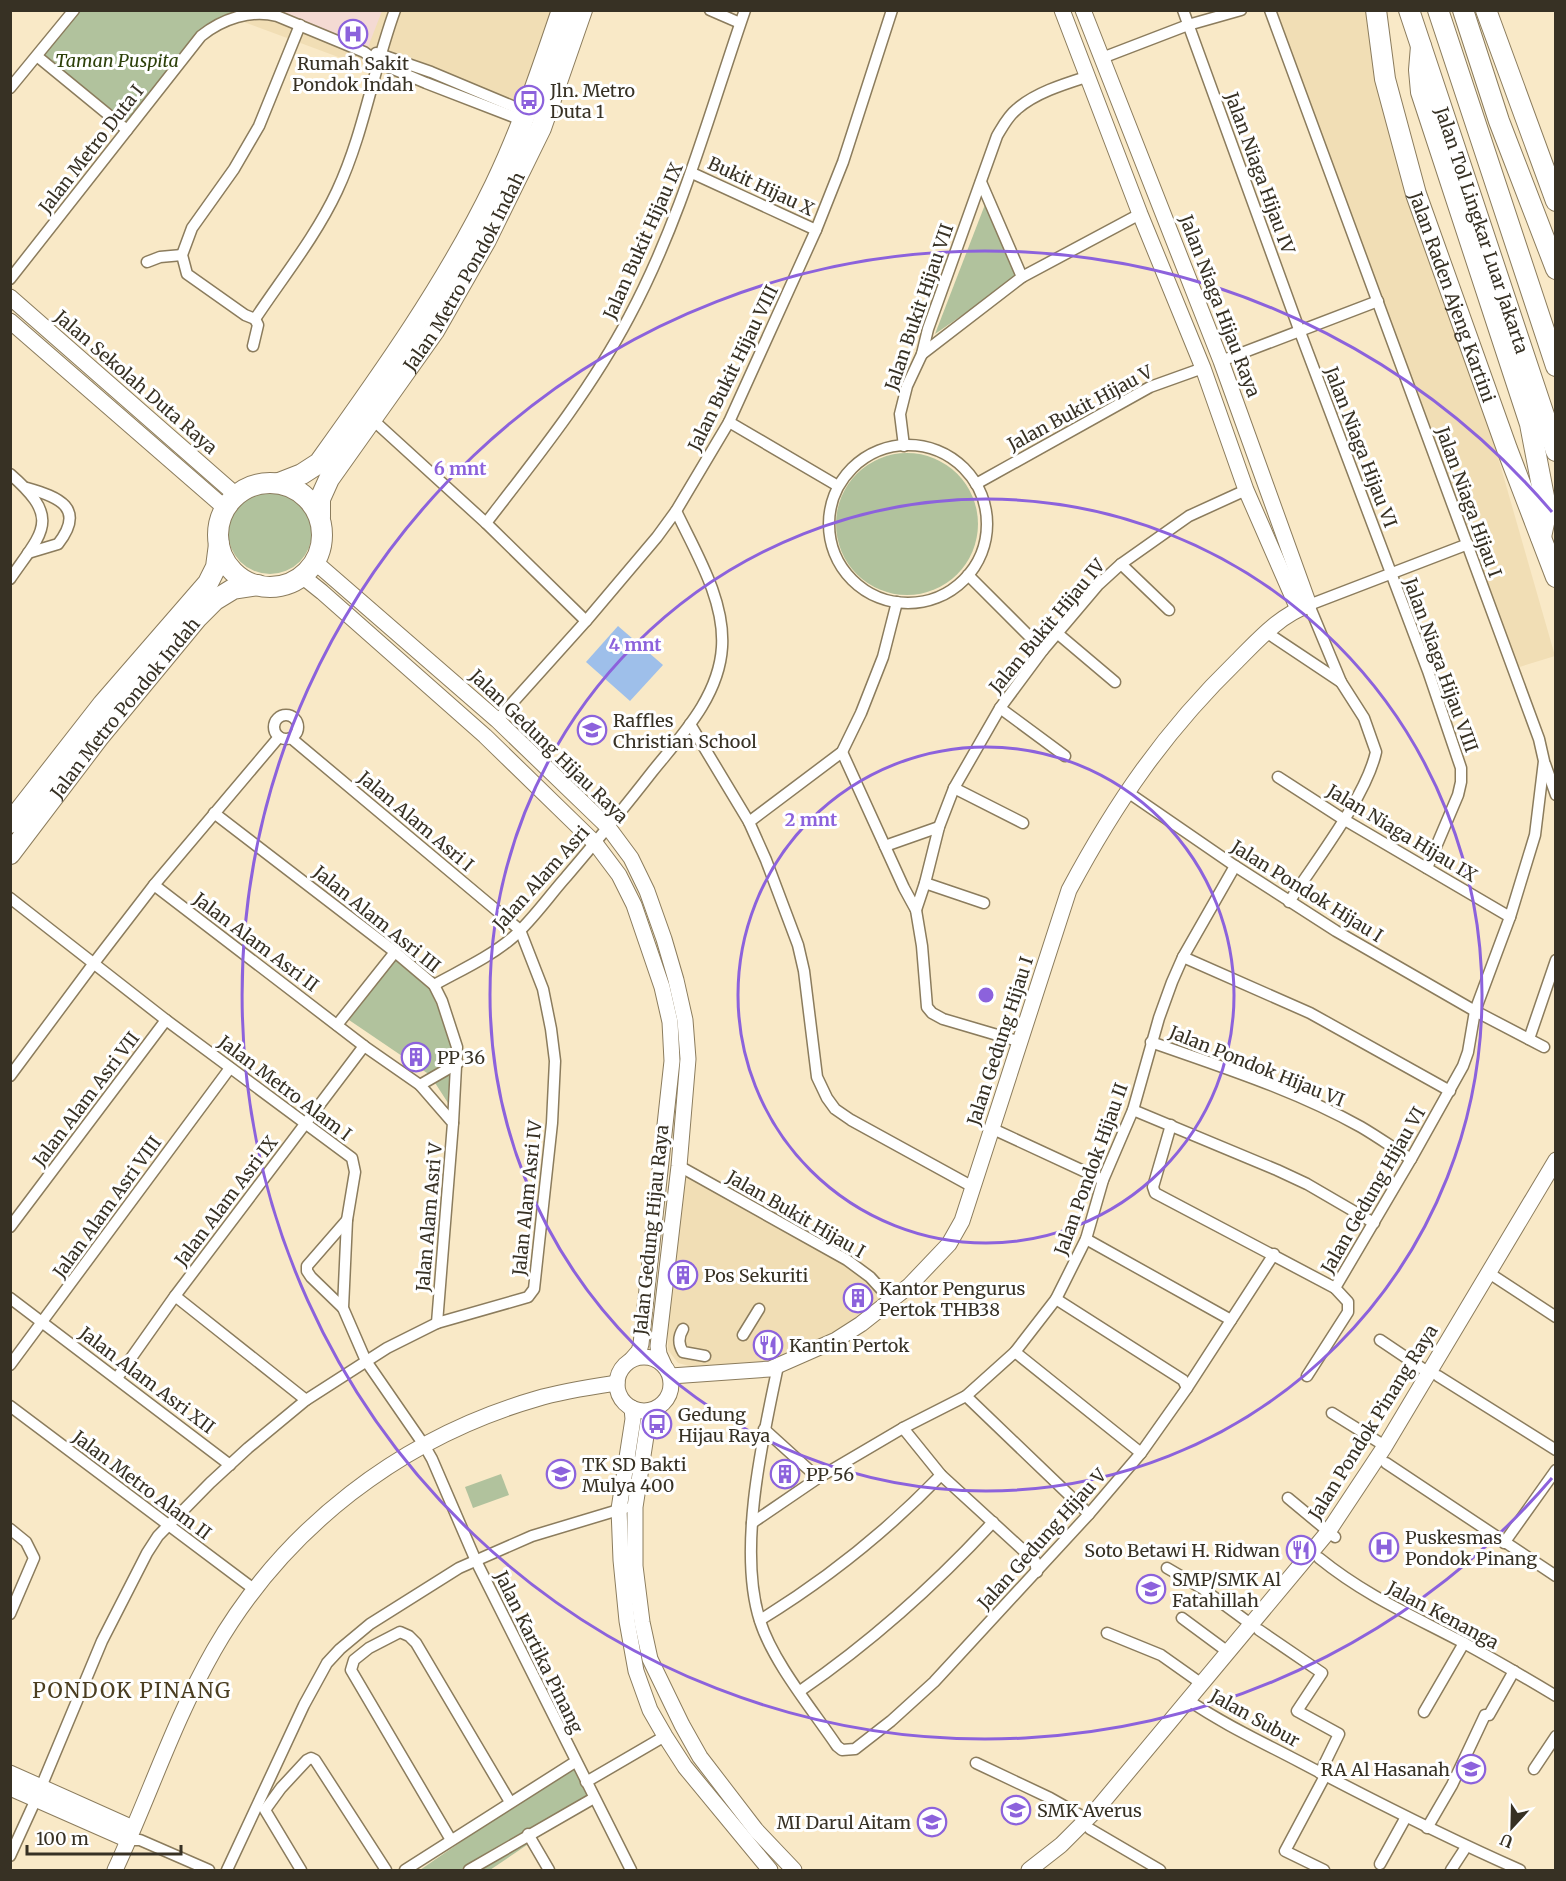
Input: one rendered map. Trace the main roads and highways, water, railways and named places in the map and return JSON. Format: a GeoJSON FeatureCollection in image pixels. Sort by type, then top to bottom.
{"type":"FeatureCollection","features":[{"type":"Feature","properties":{"kind":"highway","name":"Jalan Metro Pondok Indah"},"geometry":{"type":"LineString","coordinates":[[279,483],[302,474],[319,463],[402,346],[472,230],[534,120],[562,10]]}},
{"type":"Feature","properties":{"kind":"highway","name":"Jalan Metro Pondok Indah"},"geometry":{"type":"LineString","coordinates":[[320,517],[320,499],[329,479],[434,331],[499,217],[534,120],[582,10]]}},
{"type":"Feature","properties":{"kind":"highway","name":"Jalan Raden Ajeng Kartini"},"geometry":{"type":"LineString","coordinates":[[1376,10],[1385,79],[1416,194],[1503,438],[1556,577]]}},
{"type":"Feature","properties":{"kind":"highway","name":"Jalan Tol Lingkar Luar Jakarta"},"geometry":{"type":"LineString","coordinates":[[1409,10],[1556,451]]}},
{"type":"Feature","properties":{"kind":"highway","name":"Jalan Tol Lingkar Luar Jakarta"},"geometry":{"type":"LineString","coordinates":[[1438,10],[1556,366]]}},
{"type":"Feature","properties":{"kind":"highway"},"geometry":{"type":"LineString","coordinates":[[1463,10],[1499,121],[1556,268]]}},
{"type":"Feature","properties":{"kind":"highway"},"geometry":{"type":"LineString","coordinates":[[1486,10],[1556,201]]}},
{"type":"Feature","properties":{"kind":"highway"},"geometry":{"type":"LineString","coordinates":[[1421,46],[1419,70],[1421,92],[1530,424],[1545,502],[1546,514],[1541,537]]}},
{"type":"Feature","properties":{"kind":"highway"},"geometry":{"type":"LineString","coordinates":[[279,483],[301,492],[320,517],[323,540],[309,569],[294,581],[276,587],[258,585],[244,580],[232,570],[219,544],[219,526],[230,502],[251,486],[279,483]]}},
{"type":"Feature","properties":{"kind":"highway","name":"Jalan Metro Pondok Indah"},"geometry":{"type":"LineString","coordinates":[[10,823],[103,704],[208,582],[216,567],[219,544]]}},
{"type":"Feature","properties":{"kind":"highway","name":"Jalan Metro Pondok Indah"},"geometry":{"type":"LineString","coordinates":[[10,854],[98,738],[197,618],[215,600],[233,589],[258,585]]}},
{"type":"Feature","properties":{"kind":"main road"},"geometry":{"type":"LineString","coordinates":[[1062,10],[1086,77],[1203,368],[1246,490],[1276,560],[1307,611]]}},
{"type":"Feature","properties":{"kind":"main road","name":"Jalan Niaga Hijau Raya"},"geometry":{"type":"LineString","coordinates":[[1083,10],[1221,361],[1307,611]]}},
{"type":"Feature","properties":{"kind":"main road","name":"Jalan Sekolah Duta Raya"},"geometry":{"type":"LineString","coordinates":[[10,297],[214,477],[230,502]]}},
{"type":"Feature","properties":{"kind":"main road","name":"Jalan Sekolah Duta Raya"},"geometry":{"type":"LineString","coordinates":[[10,321],[203,489],[230,502]]}},
{"type":"Feature","properties":{"kind":"main road"},"geometry":{"type":"LineString","coordinates":[[1224,426],[1242,420]]}},
{"type":"Feature","properties":{"kind":"main road"},"geometry":{"type":"LineString","coordinates":[[203,489],[210,485],[214,477]]}},
{"type":"Feature","properties":{"kind":"main road","name":"Jalan Gedung Hijau Raya"},"geometry":{"type":"LineString","coordinates":[[309,569],[333,578],[497,720],[608,827],[631,858],[646,891],[664,939],[685,1020],[688,1059],[679,1166],[658,1346],[667,1370]]}},
{"type":"Feature","properties":{"kind":"main road","name":"Jalan Gedung Hijau Raya"},"geometry":{"type":"LineString","coordinates":[[309,569],[322,592],[485,736],[595,843],[619,875],[634,905],[662,987],[670,1022],[672,1060],[643,1332],[639,1351],[632,1359]]}},
{"type":"Feature","properties":{"kind":"main road"},"geometry":{"type":"LineString","coordinates":[[322,592],[326,581],[333,578]]}},
{"type":"Feature","properties":{"kind":"main road","name":"Jalan Gedung Hijau I"},"geometry":{"type":"LineString","coordinates":[[667,1370],[770,1369],[778,1366],[836,1340],[861,1324],[909,1286],[949,1244],[962,1221],[1069,890],[1105,824],[1126,791],[1173,728],[1217,680],[1266,632],[1307,611]]}},
{"type":"Feature","properties":{"kind":"main road","name":"Jalan Pondok Pinang Raya"},"geometry":{"type":"LineString","coordinates":[[1045,1870],[1086,1827],[1332,1535],[1383,1456],[1554,1173]]}},
{"type":"Feature","properties":{"kind":"main road"},"geometry":{"type":"LineString","coordinates":[[654,1410],[632,1408],[620,1398],[616,1383],[621,1369],[632,1359],[649,1357],[657,1359],[667,1370],[672,1384],[667,1400],[654,1410],[648,1423],[627,1508],[642,1622],[650,1659],[700,1756],[756,1830],[794,1870]]}},
{"type":"Feature","properties":{"kind":"main road"},"geometry":{"type":"LineString","coordinates":[[115,1870],[134,1836],[159,1766],[208,1662],[233,1620],[255,1590],[299,1538],[370,1478],[424,1445],[513,1406],[573,1390],[616,1383]]}},
{"type":"Feature","properties":{"kind":"main road"},"geometry":{"type":"LineString","coordinates":[[632,1408],[627,1508],[621,1560],[636,1671],[650,1710],[685,1767],[745,1841],[764,1869]]}},
{"type":"Feature","properties":{"kind":"main road","name":"Jalan Pondok Pinang Raya"},"geometry":{"type":"LineString","coordinates":[[1192,1702],[1202,1684],[1228,1652],[1255,1627]]}},
{"type":"Feature","properties":{"kind":"main road"},"geometry":{"type":"LineString","coordinates":[[10,1773],[39,1793],[134,1836]]}},
{"type":"Feature","properties":{"kind":"main road"},"geometry":{"type":"LineString","coordinates":[[10,1788],[39,1793]]}},
{"type":"Feature","properties":{"kind":"main road","name":"Jalan Pondok Pinang Raya"},"geometry":{"type":"LineString","coordinates":[[1029,1870],[1086,1827]]}},
{"type":"Feature","properties":{"kind":"main road"},"geometry":{"type":"LineString","coordinates":[[745,1841],[752,1838],[756,1830]]}},
{"type":"Feature","properties":{"kind":"water"},"geometry":{"type":"Polygon","coordinates":[[[618,626],[663,665],[630,701],[586,662],[618,626]]]}},
{"type":"Feature","properties":{"kind":"place","name":"Rumah Sakit Pondok Indah"},"geometry":{"type":"Point","coordinates":[353,34]}},
{"type":"Feature","properties":{"kind":"place","name":"Jln. Metro Duta 1"},"geometry":{"type":"Point","coordinates":[529,100]}},
{"type":"Feature","properties":{"kind":"place","name":"Raffles Christian School"},"geometry":{"type":"Point","coordinates":[592,730]}},
{"type":"Feature","properties":{"kind":"place","name":"PP 36"},"geometry":{"type":"Point","coordinates":[416,1057]}},
{"type":"Feature","properties":{"kind":"place","name":"Pos Sekuriti"},"geometry":{"type":"Point","coordinates":[683,1275]}},
{"type":"Feature","properties":{"kind":"place","name":"Kantor Pengurus Pertok THB38"},"geometry":{"type":"Point","coordinates":[858,1298]}},
{"type":"Feature","properties":{"kind":"place","name":"Kantin Pertok"},"geometry":{"type":"Point","coordinates":[768,1345]}},
{"type":"Feature","properties":{"kind":"place","name":"Gedung Hijau Raya"},"geometry":{"type":"Point","coordinates":[657,1424]}},
{"type":"Feature","properties":{"kind":"place","name":"TK SD Bakti Mulya 400"},"geometry":{"type":"Point","coordinates":[561,1474]}},
{"type":"Feature","properties":{"kind":"place","name":"PP 56"},"geometry":{"type":"Point","coordinates":[785,1474]}},
{"type":"Feature","properties":{"kind":"place","name":"Puskesmas Pondok Pinang"},"geometry":{"type":"Point","coordinates":[1384,1547]}},
{"type":"Feature","properties":{"kind":"place","name":"Soto Betawi H. Ridwan"},"geometry":{"type":"Point","coordinates":[1301,1550]}},
{"type":"Feature","properties":{"kind":"place","name":"SMP/SMK Al Fatahillah"},"geometry":{"type":"Point","coordinates":[1151,1589]}},
{"type":"Feature","properties":{"kind":"place","name":"RA Al Hasanah"},"geometry":{"type":"Point","coordinates":[1471,1769]}},
{"type":"Feature","properties":{"kind":"place","name":"SMK Averus"},"geometry":{"type":"Point","coordinates":[1016,1810]}},
{"type":"Feature","properties":{"kind":"place","name":"MI Darul Aitam"},"geometry":{"type":"Point","coordinates":[932,1822]}},
{"type":"Feature","properties":{"kind":"district","name":"PONDOK PINANG"},"geometry":{"type":"Point","coordinates":[132,1690]}},
{"type":"Feature","properties":{"kind":"park label","name":"Taman Puspita"},"geometry":{"type":"Point","coordinates":[117,60]}}]}
